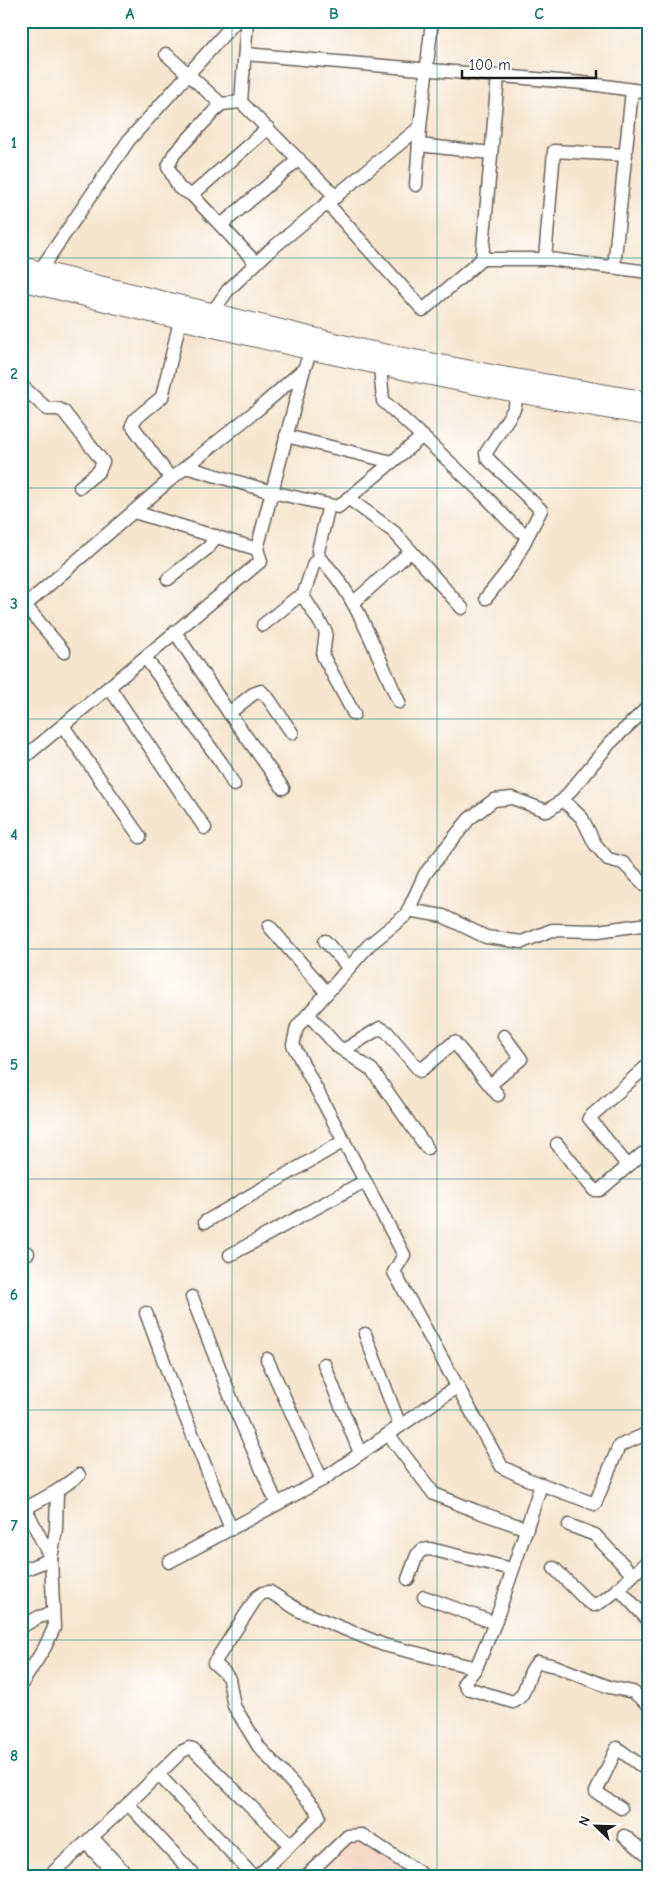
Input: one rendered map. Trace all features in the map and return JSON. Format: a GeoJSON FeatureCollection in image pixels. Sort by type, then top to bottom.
{"type":"FeatureCollection","features":[{"type":"Feature","properties":{"kind":"highway"},"geometry":{"type":"LineString","coordinates":[[21,266],[208,319],[311,351],[518,394],[648,416]]}},
{"type":"Feature","properties":{"kind":"highway"},"geometry":{"type":"LineString","coordinates":[[21,281],[180,321],[208,319],[498,375],[648,401]]}},
{"type":"Feature","properties":{"kind":"street"},"geometry":{"type":"LineString","coordinates":[[40,270],[129,140],[236,21]]}},
{"type":"Feature","properties":{"kind":"street"},"geometry":{"type":"LineString","coordinates":[[247,21],[242,102],[299,159],[423,310],[482,259],[545,259],[648,272]]}},
{"type":"Feature","properties":{"kind":"street"},"geometry":{"type":"LineString","coordinates":[[416,185],[418,146],[432,21]]}},
{"type":"Feature","properties":{"kind":"street"},"geometry":{"type":"LineString","coordinates":[[166,54],[221,104]]}},
{"type":"Feature","properties":{"kind":"street"},"geometry":{"type":"LineString","coordinates":[[246,54],[498,76],[648,92]]}},
{"type":"Feature","properties":{"kind":"street"},"geometry":{"type":"LineString","coordinates":[[482,259],[498,76]]}},
{"type":"Feature","properties":{"kind":"street"},"geometry":{"type":"LineString","coordinates":[[614,268],[632,90]]}},
{"type":"Feature","properties":{"kind":"street"},"geometry":{"type":"LineString","coordinates":[[242,102],[221,104],[174,154],[168,167],[179,188],[192,195],[256,262]]}},
{"type":"Feature","properties":{"kind":"street"},"geometry":{"type":"LineString","coordinates":[[208,319],[228,290],[256,262],[420,127]]}},
{"type":"Feature","properties":{"kind":"street"},"geometry":{"type":"LineString","coordinates":[[192,195],[268,128]]}},
{"type":"Feature","properties":{"kind":"street"},"geometry":{"type":"LineString","coordinates":[[418,146],[491,153]]}},
{"type":"Feature","properties":{"kind":"street"},"geometry":{"type":"LineString","coordinates":[[545,259],[554,151],[626,155]]}},
{"type":"Feature","properties":{"kind":"street"},"geometry":{"type":"LineString","coordinates":[[221,226],[299,159]]}},
{"type":"Feature","properties":{"kind":"street"},"geometry":{"type":"LineString","coordinates":[[171,479],[132,425],[135,419],[162,397],[180,321]]}},
{"type":"Feature","properties":{"kind":"street"},"geometry":{"type":"LineString","coordinates":[[21,760],[261,561],[257,548],[304,369],[311,351]]}},
{"type":"Feature","properties":{"kind":"street"},"geometry":{"type":"LineString","coordinates":[[380,366],[383,401],[423,436],[502,512],[514,528],[527,535]]}},
{"type":"Feature","properties":{"kind":"street"},"geometry":{"type":"LineString","coordinates":[[64,652],[23,607],[171,479],[257,410],[304,369]]}},
{"type":"Feature","properties":{"kind":"street"},"geometry":{"type":"LineString","coordinates":[[21,385],[47,409],[59,409],[64,412],[103,462],[99,471],[80,487]]}},
{"type":"Feature","properties":{"kind":"street"},"geometry":{"type":"LineString","coordinates":[[486,598],[513,564],[541,510],[487,458],[486,452],[514,408],[518,394]]}},
{"type":"Feature","properties":{"kind":"street"},"geometry":{"type":"LineString","coordinates":[[286,436],[392,462]]}},
{"type":"Feature","properties":{"kind":"street"},"geometry":{"type":"LineString","coordinates":[[186,468],[272,492],[338,507],[423,436]]}},
{"type":"Feature","properties":{"kind":"street"},"geometry":{"type":"LineString","coordinates":[[348,498],[394,532],[462,608]]}},
{"type":"Feature","properties":{"kind":"street"},"geometry":{"type":"LineString","coordinates":[[329,505],[318,551],[319,558],[326,564],[353,603],[399,702]]}},
{"type":"Feature","properties":{"kind":"street"},"geometry":{"type":"LineString","coordinates":[[134,512],[257,548]]}},
{"type":"Feature","properties":{"kind":"street"},"geometry":{"type":"LineString","coordinates":[[168,579],[209,547],[216,536]]}},
{"type":"Feature","properties":{"kind":"street"},"geometry":{"type":"LineString","coordinates":[[353,603],[411,551]]}},
{"type":"Feature","properties":{"kind":"street"},"geometry":{"type":"LineString","coordinates":[[303,596],[314,563],[319,558]]}},
{"type":"Feature","properties":{"kind":"street"},"geometry":{"type":"LineString","coordinates":[[263,624],[295,599],[303,596]]}},
{"type":"Feature","properties":{"kind":"street"},"geometry":{"type":"LineString","coordinates":[[303,596],[326,632],[323,656],[354,714]]}},
{"type":"Feature","properties":{"kind":"street"},"geometry":{"type":"LineString","coordinates":[[175,632],[229,713],[283,788]]}},
{"type":"Feature","properties":{"kind":"street"},"geometry":{"type":"LineString","coordinates":[[145,657],[223,765],[234,784]]}},
{"type":"Feature","properties":{"kind":"street"},"geometry":{"type":"LineString","coordinates":[[109,687],[206,828]]}},
{"type":"Feature","properties":{"kind":"street"},"geometry":{"type":"LineString","coordinates":[[229,713],[253,694],[261,691],[292,732]]}},
{"type":"Feature","properties":{"kind":"street"},"geometry":{"type":"LineString","coordinates":[[648,707],[610,743],[563,800],[547,811],[512,798],[494,800],[469,819],[426,874],[406,915],[369,945],[308,1014],[297,1027],[293,1045],[404,1254],[394,1272],[502,1466],[527,1480],[596,1504],[619,1446],[648,1433]]}},
{"type":"Feature","properties":{"kind":"street"},"geometry":{"type":"LineString","coordinates":[[63,726],[140,837]]}},
{"type":"Feature","properties":{"kind":"street"},"geometry":{"type":"LineString","coordinates":[[563,800],[582,818],[595,844],[608,859],[623,863],[648,888]]}},
{"type":"Feature","properties":{"kind":"street"},"geometry":{"type":"LineString","coordinates":[[408,910],[444,916],[486,937],[522,942],[552,930],[598,931],[641,925],[648,926]]}},
{"type":"Feature","properties":{"kind":"street"},"geometry":{"type":"LineString","coordinates":[[269,926],[327,993]]}},
{"type":"Feature","properties":{"kind":"street"},"geometry":{"type":"LineString","coordinates":[[325,941],[349,968]]}},
{"type":"Feature","properties":{"kind":"street"},"geometry":{"type":"LineString","coordinates":[[308,1014],[337,1046],[372,1070],[427,1148]]}},
{"type":"Feature","properties":{"kind":"street"},"geometry":{"type":"LineString","coordinates":[[344,1050],[380,1028],[387,1032],[420,1071],[454,1042],[494,1090],[521,1059],[504,1036]]}},
{"type":"Feature","properties":{"kind":"street"},"geometry":{"type":"LineString","coordinates":[[628,1166],[589,1118],[591,1114],[648,1064]]}},
{"type":"Feature","properties":{"kind":"street"},"geometry":{"type":"LineString","coordinates":[[205,1222],[344,1141]]}},
{"type":"Feature","properties":{"kind":"street"},"geometry":{"type":"LineString","coordinates":[[557,1144],[594,1190],[597,1191],[642,1154],[648,1153]]}},
{"type":"Feature","properties":{"kind":"street"},"geometry":{"type":"LineString","coordinates":[[230,1255],[365,1181]]}},
{"type":"Feature","properties":{"kind":"street"},"geometry":{"type":"LineString","coordinates":[[192,1297],[236,1411],[277,1504]]}},
{"type":"Feature","properties":{"kind":"street"},"geometry":{"type":"LineString","coordinates":[[146,1313],[174,1389],[231,1529]]}},
{"type":"Feature","properties":{"kind":"street"},"geometry":{"type":"LineString","coordinates":[[365,1334],[400,1426]]}},
{"type":"Feature","properties":{"kind":"street"},"geometry":{"type":"LineString","coordinates":[[267,1359],[322,1480]]}},
{"type":"Feature","properties":{"kind":"street"},"geometry":{"type":"LineString","coordinates":[[324,1364],[360,1453]]}},
{"type":"Feature","properties":{"kind":"street"},"geometry":{"type":"LineString","coordinates":[[169,1562],[322,1480],[458,1386]]}},
{"type":"Feature","properties":{"kind":"street"},"geometry":{"type":"LineString","coordinates":[[388,1434],[434,1494],[527,1529]]}},
{"type":"Feature","properties":{"kind":"street"},"geometry":{"type":"LineString","coordinates":[[51,1559],[24,1504],[57,1491],[79,1476]]}},
{"type":"Feature","properties":{"kind":"street"},"geometry":{"type":"LineString","coordinates":[[541,1485],[495,1623],[476,1668],[464,1683],[467,1688],[513,1702],[519,1699],[532,1667],[538,1662],[555,1666],[609,1687],[633,1692],[648,1704]]}},
{"type":"Feature","properties":{"kind":"street"},"geometry":{"type":"LineString","coordinates":[[21,1685],[45,1647],[54,1628],[51,1559],[56,1530],[57,1491]]}},
{"type":"Feature","properties":{"kind":"street"},"geometry":{"type":"LineString","coordinates":[[569,1525],[595,1535],[633,1574]]}},
{"type":"Feature","properties":{"kind":"street"},"geometry":{"type":"LineString","coordinates":[[408,1579],[417,1555],[422,1550],[430,1549],[512,1569]]}},
{"type":"Feature","properties":{"kind":"street"},"geometry":{"type":"LineString","coordinates":[[21,1571],[51,1559]]}},
{"type":"Feature","properties":{"kind":"street"},"geometry":{"type":"LineString","coordinates":[[554,1568],[587,1601],[594,1605],[618,1588],[648,1561]]}},
{"type":"Feature","properties":{"kind":"street"},"geometry":{"type":"LineString","coordinates":[[618,1588],[648,1620]]}},
{"type":"Feature","properties":{"kind":"street"},"geometry":{"type":"LineString","coordinates":[[158,1774],[255,1877],[318,1819],[318,1812],[259,1747],[250,1734],[232,1702],[229,1679],[214,1664],[257,1597],[264,1593],[270,1592],[300,1611],[384,1644],[476,1668]]}},
{"type":"Feature","properties":{"kind":"street"},"geometry":{"type":"LineString","coordinates":[[424,1597],[495,1623]]}},
{"type":"Feature","properties":{"kind":"street"},"geometry":{"type":"LineString","coordinates":[[21,1627],[40,1617],[53,1613]]}},
{"type":"Feature","properties":{"kind":"street"},"geometry":{"type":"LineString","coordinates":[[48,1877],[128,1804],[185,1748],[193,1749],[290,1845]]}},
{"type":"Feature","properties":{"kind":"street"},"geometry":{"type":"LineString","coordinates":[[621,1808],[596,1792],[617,1748],[648,1771]]}},
{"type":"Feature","properties":{"kind":"street"},"geometry":{"type":"LineString","coordinates":[[128,1804],[196,1877]]}},
{"type":"Feature","properties":{"kind":"street"},"geometry":{"type":"LineString","coordinates":[[306,1876],[348,1836],[362,1835],[423,1876]]}},
{"type":"Feature","properties":{"kind":"street"},"geometry":{"type":"LineString","coordinates":[[624,1836],[648,1855]]}},
{"type":"Feature","properties":{"kind":"street"},"geometry":{"type":"LineString","coordinates":[[89,1840],[117,1877]]}},
{"type":"Feature","properties":{"kind":"street"},"geometry":{"type":"LineString","coordinates":[[89,1840],[129,1877]]}},
{"type":"Feature","properties":{"kind":"shaded area"},"geometry":{"type":"Polygon","coordinates":[[[353,1825],[433,1877],[298,1877],[353,1825]]]}}]}
